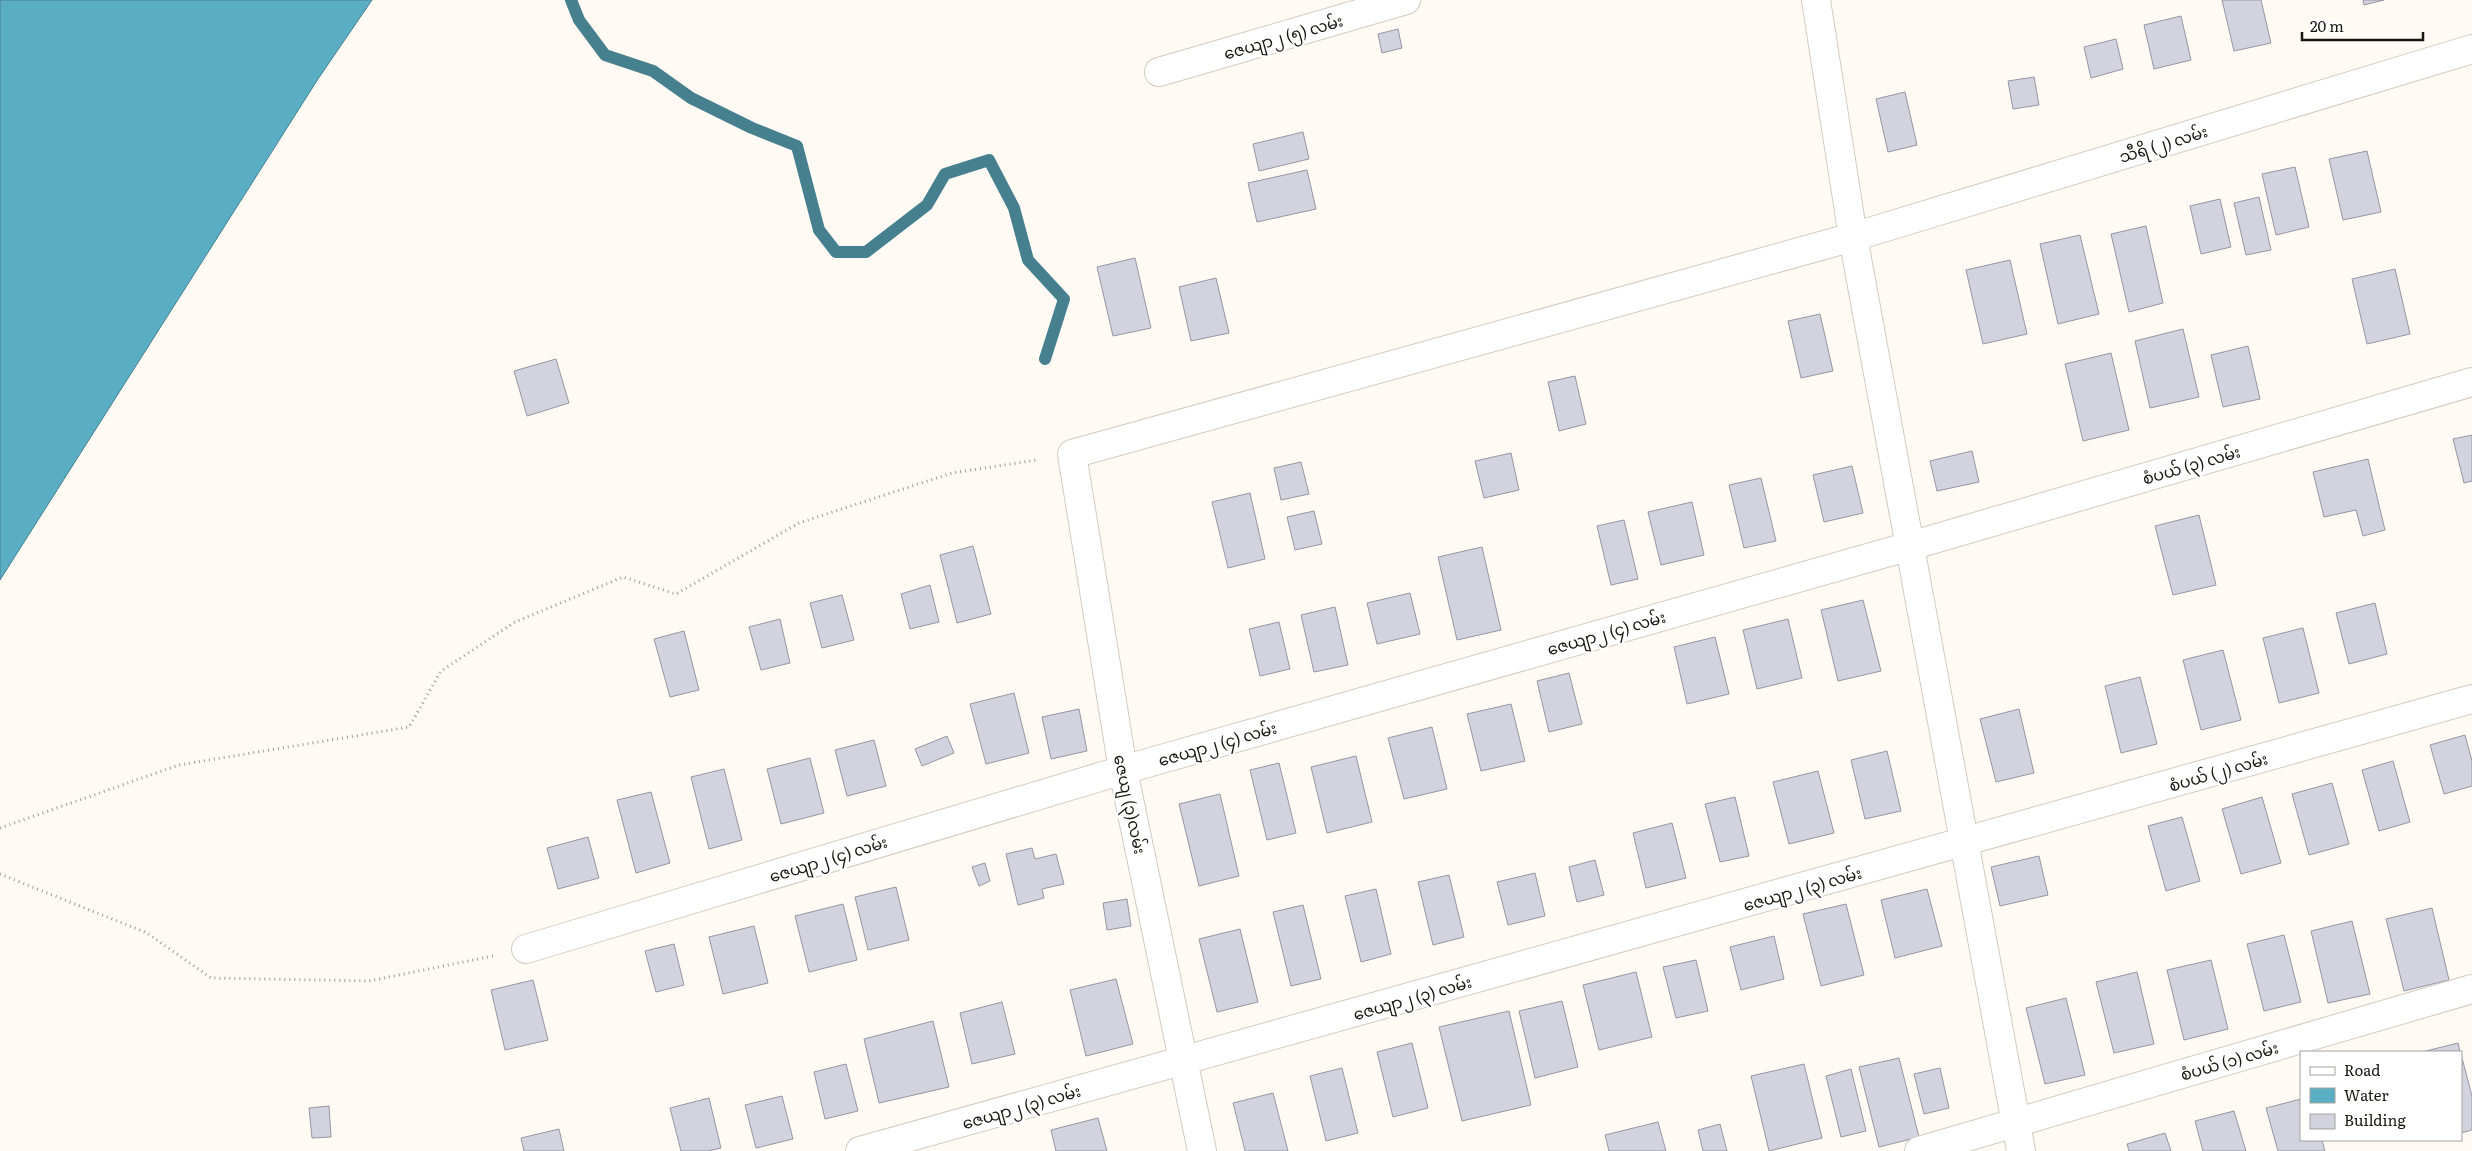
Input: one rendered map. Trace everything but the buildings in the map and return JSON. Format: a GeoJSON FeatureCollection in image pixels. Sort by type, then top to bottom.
{"type":"FeatureCollection","features":[{"type":"Feature","properties":{"kind":"street","name":"ဇေယျာ၂ (၅) လမ်း"},"geometry":{"type":"LineString","coordinates":[[1159,72],[1406,0]]}},
{"type":"Feature","properties":{"kind":"street"},"geometry":{"type":"LineString","coordinates":[[1816,0],[1853,238],[2021,1151]]}},
{"type":"Feature","properties":{"kind":"street","name":"သီရိ (၂) လမ်း"},"geometry":{"type":"LineString","coordinates":[[1072,454],[1853,238],[2472,49]]}},
{"type":"Feature","properties":{"kind":"street","name":"စံပယ် (၃) လမ်း"},"geometry":{"type":"LineString","coordinates":[[1910,546],[2472,382]]}},
{"type":"Feature","properties":{"kind":"street","name":"ဇေယျ (၃)လမ်း"},"geometry":{"type":"LineString","coordinates":[[1072,454],[1123,770],[1185,1060],[1202,1151]]}},
{"type":"Feature","properties":{"kind":"street","name":"ဇေယျာ၂ (၄) လမ်း"},"geometry":{"type":"LineString","coordinates":[[526,949],[1123,770],[1910,546]]}},
{"type":"Feature","properties":{"kind":"street","name":"စံပယ် (၂) လမ်း"},"geometry":{"type":"LineString","coordinates":[[1964,843],[2472,699]]}},
{"type":"Feature","properties":{"kind":"street","name":"ဇေယျာ၂ (၃) လမ်း"},"geometry":{"type":"LineString","coordinates":[[860,1151],[1964,843]]}},
{"type":"Feature","properties":{"kind":"street","name":"စံပယ် (၁) လမ်း"},"geometry":{"type":"LineString","coordinates":[[1919,1151],[2472,989]]}},
{"type":"Feature","properties":{"kind":"path"},"geometry":{"type":"LineString","coordinates":[[0,828],[179,765],[409,727],[441,671],[515,622],[623,578],[676,594],[799,523],[952,473],[1072,454]]}},
{"type":"Feature","properties":{"kind":"path"},"geometry":{"type":"LineString","coordinates":[[0,874],[147,933],[211,978],[369,981],[526,949]]}},
{"type":"Feature","properties":{"kind":"water"},"geometry":{"type":"Polygon","coordinates":[[[0,0],[372,0],[318,79],[0,580],[0,0]]]}},
{"type":"Feature","properties":{"kind":"waterway"},"geometry":{"type":"LineString","coordinates":[[571,0],[579,20],[605,55],[653,71],[691,98],[752,128],[797,146],[819,230],[836,252],[866,252],[927,205],[945,174],[989,160],[1014,208],[1028,260],[1064,299],[1045,359]]}}]}
